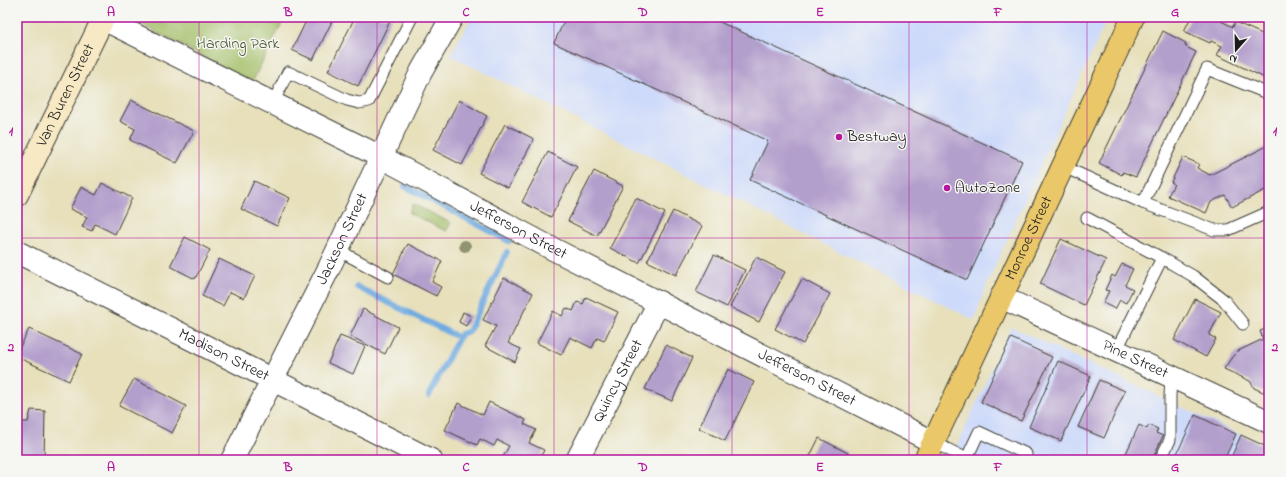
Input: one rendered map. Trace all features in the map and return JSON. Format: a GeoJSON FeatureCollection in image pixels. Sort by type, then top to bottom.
{"type":"FeatureCollection","features":[{"type":"Feature","properties":{"kind":"main road","name":"Monroe Street"},"geometry":{"type":"LineString","coordinates":[[929,451],[1000,297],[1133,17]]}},
{"type":"Feature","properties":{"kind":"street","name":"Jackson Street"},"geometry":{"type":"LineString","coordinates":[[232,460],[274,380],[338,250],[421,72],[452,17]]}},
{"type":"Feature","properties":{"kind":"street","name":"Jefferson Street"},"geometry":{"type":"LineString","coordinates":[[103,18],[381,157],[551,248],[659,302],[929,451]]}},
{"type":"Feature","properties":{"kind":"street","name":"Van Buren Street"},"geometry":{"type":"LineString","coordinates":[[17,195],[103,18]]}},
{"type":"Feature","properties":{"kind":"street","name":"Madison Street"},"geometry":{"type":"LineString","coordinates":[[17,252],[274,380],[430,460]]}},
{"type":"Feature","properties":{"kind":"street","name":"Pine Street"},"geometry":{"type":"LineString","coordinates":[[1000,297],[1269,422]]}},
{"type":"Feature","properties":{"kind":"street","name":"Quincy Street"},"geometry":{"type":"LineString","coordinates":[[577,460],[659,302]]}},
{"type":"Feature","properties":{"kind":"lane"},"geometry":{"type":"LineString","coordinates":[[273,103],[288,72],[347,100],[359,103],[369,101],[412,17]]}},
{"type":"Feature","properties":{"kind":"lane"},"geometry":{"type":"LineString","coordinates":[[1143,203],[1207,69],[1269,94]]}},
{"type":"Feature","properties":{"kind":"lane"},"geometry":{"type":"LineString","coordinates":[[1062,166],[1143,203],[1214,230],[1228,230],[1269,212]]}},
{"type":"Feature","properties":{"kind":"lane"},"geometry":{"type":"LineString","coordinates":[[1087,218],[1193,276],[1224,300],[1243,324]]}},
{"type":"Feature","properties":{"kind":"lane"},"geometry":{"type":"LineString","coordinates":[[338,250],[388,277]]}},
{"type":"Feature","properties":{"kind":"lane"},"geometry":{"type":"LineString","coordinates":[[1116,351],[1162,258]]}},
{"type":"Feature","properties":{"kind":"lane"},"geometry":{"type":"LineString","coordinates":[[1160,460],[1170,440],[1171,376]]}},
{"type":"Feature","properties":{"kind":"lane"},"geometry":{"type":"LineString","coordinates":[[929,451],[966,459],[979,432],[1026,454],[1023,460]]}},
{"type":"Feature","properties":{"kind":"shaded area"},"geometry":{"type":"Polygon","coordinates":[[[472,17],[1108,17],[987,284],[974,320],[450,55],[472,17]]]}},
{"type":"Feature","properties":{"kind":"shaded area"},"geometry":{"type":"Polygon","coordinates":[[[1011,327],[1269,448],[1269,460],[950,460],[1011,327]]]}},
{"type":"Feature","properties":{"kind":"green space","name":"Harding Park"},"geometry":{"type":"Polygon","coordinates":[[[132,17],[285,17],[252,82],[131,19],[132,17]]]}},
{"type":"Feature","properties":{"kind":"green space"},"geometry":{"type":"Polygon","coordinates":[[[413,204],[451,223],[446,231],[409,213],[413,204]]]}},
{"type":"Feature","properties":{"kind":"building"},"geometry":{"type":"Polygon","coordinates":[[[308,17],[334,17],[313,60],[292,50],[308,17]]]}},
{"type":"Feature","properties":{"kind":"building"},"geometry":{"type":"Polygon","coordinates":[[[355,17],[392,17],[358,86],[328,71],[355,17]]]}},
{"type":"Feature","properties":{"kind":"building"},"geometry":{"type":"Polygon","coordinates":[[[566,17],[709,17],[1022,161],[967,280],[750,180],[768,141],[554,43],[566,17]]]}},
{"type":"Feature","properties":{"kind":"building"},"geometry":{"type":"Polygon","coordinates":[[[1191,17],[1222,17],[1221,21],[1233,27],[1235,22],[1269,37],[1269,80],[1217,55],[1222,46],[1211,41],[1210,43],[1184,31],[1191,17]]]}},
{"type":"Feature","properties":{"kind":"building"},"geometry":{"type":"Polygon","coordinates":[[[1163,31],[1186,43],[1186,47],[1196,52],[1136,177],[1123,172],[1122,175],[1099,163],[1163,31]]]}},
{"type":"Feature","properties":{"kind":"building"},"geometry":{"type":"Polygon","coordinates":[[[131,100],[194,131],[177,163],[130,140],[135,129],[120,121],[131,100]]]}},
{"type":"Feature","properties":{"kind":"building"},"geometry":{"type":"Polygon","coordinates":[[[459,100],[487,116],[462,165],[433,150],[459,100]]]}},
{"type":"Feature","properties":{"kind":"building"},"geometry":{"type":"Polygon","coordinates":[[[505,124],[534,139],[508,188],[479,173],[505,124]]]}},
{"type":"Feature","properties":{"kind":"building"},"geometry":{"type":"Polygon","coordinates":[[[1269,145],[1269,188],[1232,207],[1225,195],[1211,202],[1206,213],[1168,196],[1174,184],[1171,182],[1183,157],[1199,164],[1197,168],[1210,175],[1269,145]]]}},
{"type":"Feature","properties":{"kind":"building"},"geometry":{"type":"Polygon","coordinates":[[[548,152],[577,167],[551,217],[522,202],[548,152]]]}},
{"type":"Feature","properties":{"kind":"building"},"geometry":{"type":"Polygon","coordinates":[[[594,171],[623,186],[597,236],[568,221],[594,171]]]}},
{"type":"Feature","properties":{"kind":"building"},"geometry":{"type":"Polygon","coordinates":[[[254,181],[290,198],[277,226],[241,209],[254,181]]]}},
{"type":"Feature","properties":{"kind":"building"},"geometry":{"type":"Polygon","coordinates":[[[102,183],[132,198],[115,234],[95,224],[92,231],[82,227],[87,217],[70,209],[81,187],[96,195],[102,183]]]}},
{"type":"Feature","properties":{"kind":"building"},"geometry":{"type":"Polygon","coordinates":[[[636,198],[665,213],[639,263],[610,248],[636,198]]]}},
{"type":"Feature","properties":{"kind":"building"},"geometry":{"type":"Polygon","coordinates":[[[673,211],[702,226],[676,275],[647,261],[673,211]]]}},
{"type":"Feature","properties":{"kind":"building"},"geometry":{"type":"Polygon","coordinates":[[[185,237],[210,250],[195,279],[170,266],[185,237]]]}},
{"type":"Feature","properties":{"kind":"building"},"geometry":{"type":"Polygon","coordinates":[[[1061,239],[1106,260],[1084,305],[1040,284],[1061,239]]]}},
{"type":"Feature","properties":{"kind":"building"},"geometry":{"type":"Polygon","coordinates":[[[408,244],[442,261],[432,282],[441,287],[436,296],[393,274],[408,244]]]}},
{"type":"Feature","properties":{"kind":"building"},"geometry":{"type":"Polygon","coordinates":[[[714,255],[745,270],[727,307],[696,292],[714,255]]]}},
{"type":"Feature","properties":{"kind":"building"},"geometry":{"type":"Polygon","coordinates":[[[756,257],[785,272],[759,322],[730,307],[756,257]]]}},
{"type":"Feature","properties":{"kind":"building"},"geometry":{"type":"Polygon","coordinates":[[[219,259],[255,276],[244,298],[230,292],[223,306],[202,296],[219,259]]]}},
{"type":"Feature","properties":{"kind":"building"},"geometry":{"type":"Polygon","coordinates":[[[1122,264],[1133,269],[1125,285],[1133,289],[1126,303],[1120,300],[1115,309],[1103,303],[1109,291],[1105,290],[1112,275],[1115,277],[1122,264]]]}},
{"type":"Feature","properties":{"kind":"building"},"geometry":{"type":"Polygon","coordinates":[[[504,278],[533,293],[508,343],[521,349],[515,362],[485,346],[496,326],[483,320],[504,278]]]}},
{"type":"Feature","properties":{"kind":"building"},"geometry":{"type":"Polygon","coordinates":[[[802,279],[830,294],[803,344],[775,329],[802,279]]]}},
{"type":"Feature","properties":{"kind":"building"},"geometry":{"type":"Polygon","coordinates":[[[586,297],[618,312],[604,341],[597,338],[592,348],[570,337],[561,355],[537,343],[553,311],[562,316],[566,308],[573,311],[577,302],[583,304],[586,297]]]}},
{"type":"Feature","properties":{"kind":"building"},"geometry":{"type":"Polygon","coordinates":[[[1195,299],[1221,312],[1209,335],[1216,339],[1206,357],[1174,340],[1195,299]]]}},
{"type":"Feature","properties":{"kind":"building"},"geometry":{"type":"Polygon","coordinates":[[[363,309],[398,327],[385,354],[350,336],[363,309]]]}},
{"type":"Feature","properties":{"kind":"building"},"geometry":{"type":"Polygon","coordinates":[[[463,312],[471,316],[466,326],[459,322],[463,312]]]}},
{"type":"Feature","properties":{"kind":"building"},"geometry":{"type":"Polygon","coordinates":[[[1269,328],[1269,391],[1263,392],[1254,388],[1250,381],[1224,369],[1238,351],[1263,339],[1260,331],[1269,328]]]}},
{"type":"Feature","properties":{"kind":"building"},"geometry":{"type":"Polygon","coordinates":[[[29,329],[82,354],[69,381],[17,357],[17,353],[29,329]]]}},
{"type":"Feature","properties":{"kind":"building"},"geometry":{"type":"Polygon","coordinates":[[[340,336],[365,346],[353,374],[328,363],[340,336]]]}},
{"type":"Feature","properties":{"kind":"building"},"geometry":{"type":"Polygon","coordinates":[[[1011,338],[1052,357],[1021,421],[981,402],[1011,338]]]}},
{"type":"Feature","properties":{"kind":"building"},"geometry":{"type":"Polygon","coordinates":[[[666,345],[692,358],[672,401],[645,389],[666,345]]]}},
{"type":"Feature","properties":{"kind":"building"},"geometry":{"type":"Polygon","coordinates":[[[1058,361],[1091,376],[1061,441],[1029,427],[1058,361]]]}},
{"type":"Feature","properties":{"kind":"building"},"geometry":{"type":"Polygon","coordinates":[[[728,369],[754,382],[725,441],[699,428],[728,369]]]}},
{"type":"Feature","properties":{"kind":"building"},"geometry":{"type":"Polygon","coordinates":[[[134,379],[186,406],[172,433],[119,406],[134,379]]]}},
{"type":"Feature","properties":{"kind":"building"},"geometry":{"type":"Polygon","coordinates":[[[1099,380],[1125,391],[1104,438],[1078,427],[1099,380]]]}},
{"type":"Feature","properties":{"kind":"building"},"geometry":{"type":"Polygon","coordinates":[[[489,402],[526,420],[524,424],[536,430],[529,443],[544,450],[539,460],[509,460],[503,457],[509,446],[497,440],[494,446],[480,439],[477,445],[445,430],[458,403],[483,415],[489,402]]]}},
{"type":"Feature","properties":{"kind":"building"},"geometry":{"type":"Polygon","coordinates":[[[31,410],[45,411],[44,460],[17,460],[17,422],[28,422],[31,410]]]}},
{"type":"Feature","properties":{"kind":"building"},"geometry":{"type":"Polygon","coordinates":[[[1195,415],[1236,434],[1224,460],[1174,460],[1195,415]]]}},
{"type":"Feature","properties":{"kind":"building"},"geometry":{"type":"Polygon","coordinates":[[[1139,425],[1147,429],[1149,425],[1158,429],[1156,433],[1163,436],[1152,460],[1123,460],[1139,425]]]}},
{"type":"Feature","properties":{"kind":"building"},"geometry":{"type":"Polygon","coordinates":[[[1241,435],[1269,448],[1269,460],[1230,460],[1241,435]]]}},
{"type":"Feature","properties":{"kind":"building"},"geometry":{"type":"Polygon","coordinates":[[[819,438],[848,453],[845,460],[815,460],[816,459],[810,456],[819,438]]]}},
{"type":"Feature","properties":{"kind":"waterway"},"geometry":{"type":"LineString","coordinates":[[405,186],[443,206]]}},
{"type":"Feature","properties":{"kind":"waterway"},"geometry":{"type":"LineString","coordinates":[[447,208],[509,241]]}},
{"type":"Feature","properties":{"kind":"waterway"},"geometry":{"type":"LineString","coordinates":[[429,395],[459,337],[461,334],[469,331],[507,252]]}},
{"type":"Feature","properties":{"kind":"waterway"},"geometry":{"type":"LineString","coordinates":[[357,287],[454,335]]}},
{"type":"Feature","properties":{"kind":"place","name":"Bestway"},"geometry":{"type":"Point","coordinates":[839,137]}},
{"type":"Feature","properties":{"kind":"place","name":"AutoZone"},"geometry":{"type":"Point","coordinates":[947,188]}}]}
